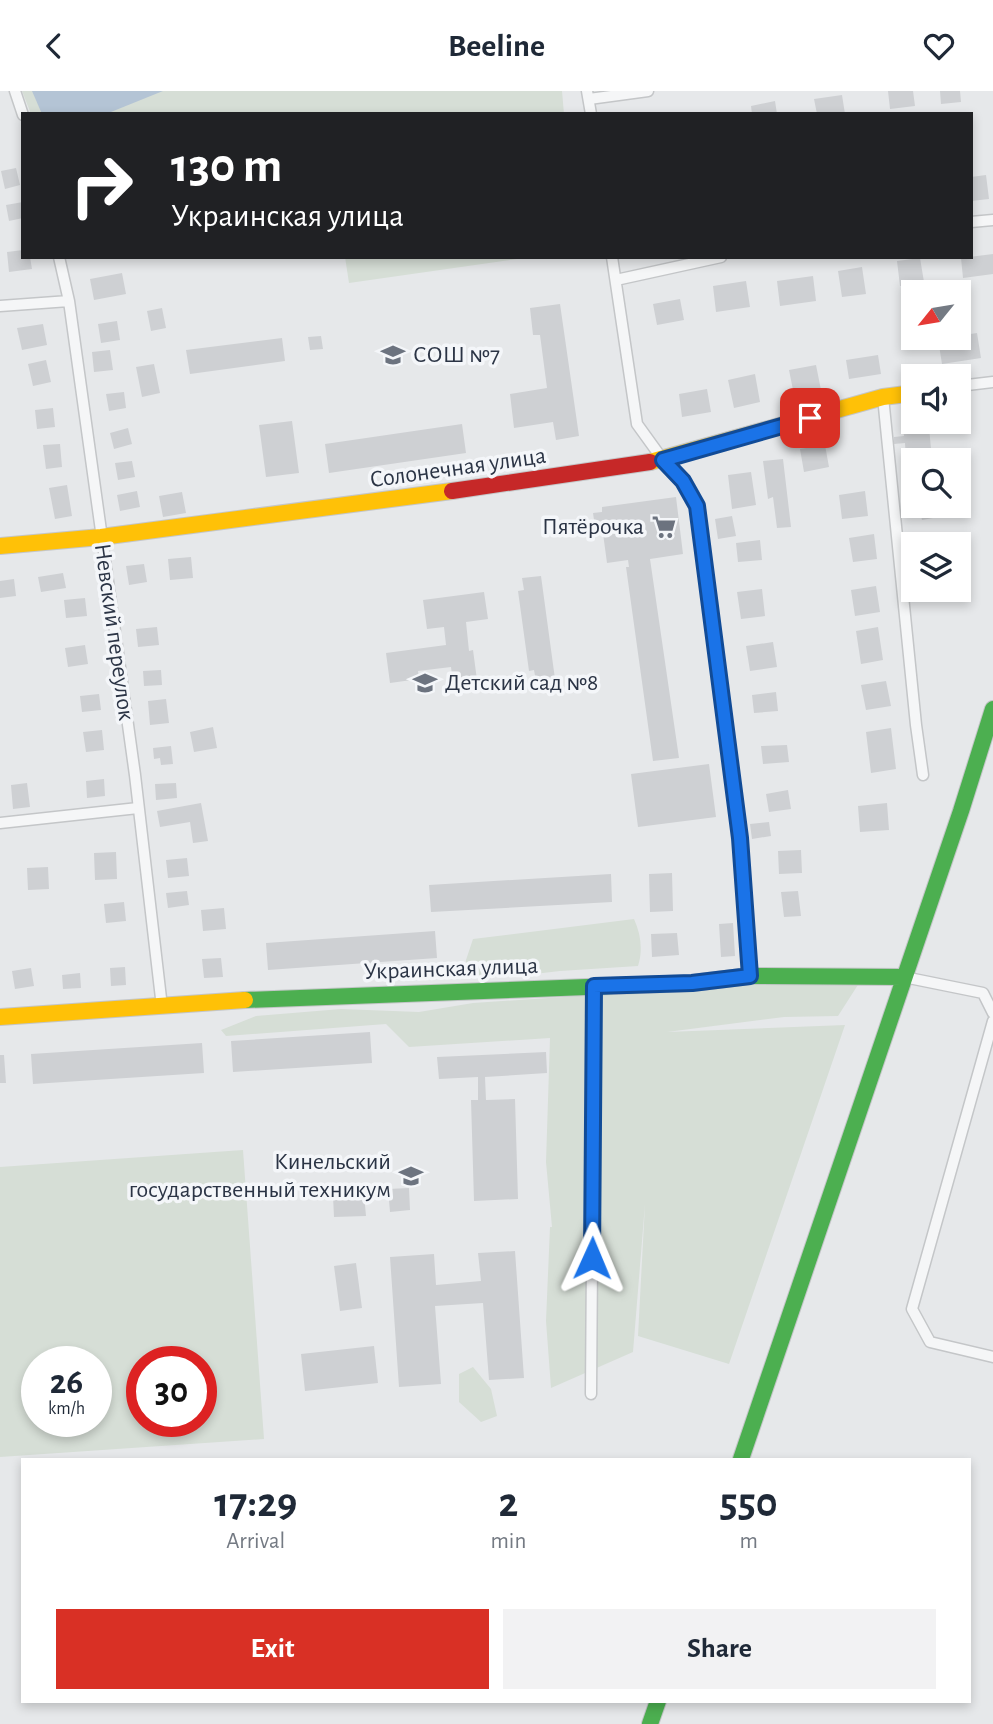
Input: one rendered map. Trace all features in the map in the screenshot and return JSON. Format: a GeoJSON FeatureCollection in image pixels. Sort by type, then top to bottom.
{"type":"FeatureCollection","features":[{"type":"Feature","properties":{"kind":"main road","name":"Солонечная улица"},"geometry":{"type":"LineString","coordinates":[[0,546],[101,537],[566,476],[663,460],[883,397],[901,395]]}},
{"type":"Feature","properties":{"kind":"main road"},"geometry":{"type":"LineString","coordinates":[[741,1458],[993,709]]}},
{"type":"Feature","properties":{"kind":"main road","name":"Украинская улица"},"geometry":{"type":"LineString","coordinates":[[0,1017],[245,1000],[692,983],[750,976],[904,977]]}},
{"type":"Feature","properties":{"kind":"main road"},"geometry":{"type":"LineString","coordinates":[[650,1724],[657,1703]]}},
{"type":"Feature","properties":{"kind":"street"},"geometry":{"type":"LineString","coordinates":[[15,91],[22,112]]}},
{"type":"Feature","properties":{"kind":"street"},"geometry":{"type":"LineString","coordinates":[[588,95],[648,91]]}},
{"type":"Feature","properties":{"kind":"street"},"geometry":{"type":"LineString","coordinates":[[973,222],[993,220]]}},
{"type":"Feature","properties":{"kind":"street","name":"Невский переулок"},"geometry":{"type":"LineString","coordinates":[[59,259],[69,301],[162,1007]]}},
{"type":"Feature","properties":{"kind":"street"},"geometry":{"type":"LineString","coordinates":[[612,259],[637,423],[663,460],[683,481],[697,506],[740,838],[750,976]]}},
{"type":"Feature","properties":{"kind":"street"},"geometry":{"type":"LineString","coordinates":[[616,280],[712,259]]}},
{"type":"Feature","properties":{"kind":"street"},"geometry":{"type":"LineString","coordinates":[[0,306],[69,301]]}},
{"type":"Feature","properties":{"kind":"street"},"geometry":{"type":"LineString","coordinates":[[971,384],[993,381]]}},
{"type":"Feature","properties":{"kind":"street"},"geometry":{"type":"LineString","coordinates":[[883,397],[923,775]]}},
{"type":"Feature","properties":{"kind":"street"},"geometry":{"type":"LineString","coordinates":[[0,823],[138,809]]}},
{"type":"Feature","properties":{"kind":"street"},"geometry":{"type":"LineString","coordinates":[[904,977],[983,993],[993,1013]]}},
{"type":"Feature","properties":{"kind":"street"},"geometry":{"type":"LineString","coordinates":[[591,1394],[594,986]]}},
{"type":"Feature","properties":{"kind":"street"},"geometry":{"type":"LineString","coordinates":[[993,1021],[912,1309],[930,1342],[993,1357]]}},
{"type":"Feature","properties":{"kind":"shaded area"},"geometry":{"type":"Polygon","coordinates":[[[22,91],[562,91],[564,112],[30,112],[22,91]]]}},
{"type":"Feature","properties":{"kind":"shaded area"},"geometry":{"type":"Polygon","coordinates":[[[345,259],[517,259],[349,283],[345,259]]]}},
{"type":"Feature","properties":{"kind":"shaded area"},"geometry":{"type":"Polygon","coordinates":[[[634,919],[640,943],[638,966],[508,977],[465,977],[466,960],[473,939],[634,919]]]}},
{"type":"Feature","properties":{"kind":"shaded area"},"geometry":{"type":"Polygon","coordinates":[[[863,977],[838,1016],[784,1017],[667,1032],[845,1025],[729,1364],[638,1336],[645,1204],[633,1352],[551,1388],[546,1321],[552,1227],[546,1162],[550,1038],[409,1047],[386,1024],[226,1036],[221,1030],[256,1016],[341,1009],[419,1012],[473,1003],[863,977]]]}},
{"type":"Feature","properties":{"kind":"shaded area"},"geometry":{"type":"Polygon","coordinates":[[[243,1150],[264,1439],[0,1457],[0,1167],[243,1150]]]}},
{"type":"Feature","properties":{"kind":"shaded area"},"geometry":{"type":"Polygon","coordinates":[[[473,1367],[491,1389],[497,1416],[481,1422],[459,1402],[459,1374],[473,1367]]]}},
{"type":"Feature","properties":{"kind":"water"},"geometry":{"type":"Polygon","coordinates":[[[32,91],[163,91],[111,112],[41,112],[32,91]]]}},
{"type":"Feature","properties":{"kind":"building"},"geometry":{"type":"Polygon","coordinates":[[[888,91],[913,91],[915,106],[890,109],[888,91]]]}},
{"type":"Feature","properties":{"kind":"building"},"geometry":{"type":"Polygon","coordinates":[[[940,91],[960,91],[961,102],[941,104],[940,91]]]}},
{"type":"Feature","properties":{"kind":"building"},"geometry":{"type":"Polygon","coordinates":[[[842,95],[845,112],[817,112],[814,99],[842,95]]]}},
{"type":"Feature","properties":{"kind":"building"},"geometry":{"type":"Polygon","coordinates":[[[775,101],[777,112],[752,112],[751,106],[775,101]]]}},
{"type":"Feature","properties":{"kind":"building"},"geometry":{"type":"Polygon","coordinates":[[[16,168],[20,185],[5,189],[1,171],[16,168]]]}},
{"type":"Feature","properties":{"kind":"building"},"geometry":{"type":"Polygon","coordinates":[[[986,175],[989,199],[973,201],[973,177],[986,175]]]}},
{"type":"Feature","properties":{"kind":"building"},"geometry":{"type":"Polygon","coordinates":[[[21,202],[21,218],[9,221],[6,205],[21,202]]]}},
{"type":"Feature","properties":{"kind":"building"},"geometry":{"type":"Polygon","coordinates":[[[21,250],[21,259],[30,259],[32,269],[9,272],[7,252],[21,250]]]}},
{"type":"Feature","properties":{"kind":"building"},"geometry":{"type":"Polygon","coordinates":[[[993,254],[993,274],[963,278],[961,259],[973,259],[973,256],[993,254]]]}},
{"type":"Feature","properties":{"kind":"building"},"geometry":{"type":"Polygon","coordinates":[[[920,259],[924,280],[901,280],[900,286],[897,261],[920,259]]]}},
{"type":"Feature","properties":{"kind":"building"},"geometry":{"type":"Polygon","coordinates":[[[862,267],[866,294],[842,297],[838,271],[862,267]]]}},
{"type":"Feature","properties":{"kind":"building"},"geometry":{"type":"Polygon","coordinates":[[[122,273],[126,294],[94,300],[90,279],[122,273]]]}},
{"type":"Feature","properties":{"kind":"building"},"geometry":{"type":"Polygon","coordinates":[[[813,276],[816,301],[780,306],[777,281],[813,276]]]}},
{"type":"Feature","properties":{"kind":"building"},"geometry":{"type":"Polygon","coordinates":[[[746,281],[750,307],[716,312],[713,286],[746,281]]]}},
{"type":"Feature","properties":{"kind":"building"},"geometry":{"type":"Polygon","coordinates":[[[680,299],[684,320],[657,325],[653,304],[680,299]]]}},
{"type":"Feature","properties":{"kind":"building"},"geometry":{"type":"Polygon","coordinates":[[[560,304],[579,436],[556,440],[553,422],[514,428],[510,394],[547,388],[540,335],[533,335],[530,308],[560,304]]]}},
{"type":"Feature","properties":{"kind":"building"},"geometry":{"type":"Polygon","coordinates":[[[162,308],[166,328],[151,331],[147,311],[162,308]]]}},
{"type":"Feature","properties":{"kind":"building"},"geometry":{"type":"Polygon","coordinates":[[[117,321],[120,340],[101,343],[98,324],[117,321]]]}},
{"type":"Feature","properties":{"kind":"building"},"geometry":{"type":"Polygon","coordinates":[[[43,324],[47,345],[22,350],[17,328],[43,324]]]}},
{"type":"Feature","properties":{"kind":"building"},"geometry":{"type":"Polygon","coordinates":[[[977,333],[981,358],[942,364],[940,350],[971,350],[971,334],[977,333]]]}},
{"type":"Feature","properties":{"kind":"building"},"geometry":{"type":"Polygon","coordinates":[[[321,336],[323,349],[310,350],[308,337],[321,336]]]}},
{"type":"Feature","properties":{"kind":"building"},"geometry":{"type":"Polygon","coordinates":[[[282,338],[285,361],[190,374],[186,350],[282,338]]]}},
{"type":"Feature","properties":{"kind":"building"},"geometry":{"type":"Polygon","coordinates":[[[110,350],[113,370],[94,372],[92,352],[110,350]]]}},
{"type":"Feature","properties":{"kind":"building"},"geometry":{"type":"Polygon","coordinates":[[[878,355],[881,374],[849,379],[846,360],[878,355]]]}},
{"type":"Feature","properties":{"kind":"building"},"geometry":{"type":"Polygon","coordinates":[[[46,360],[51,382],[33,386],[28,364],[46,360]]]}},
{"type":"Feature","properties":{"kind":"building"},"geometry":{"type":"Polygon","coordinates":[[[154,364],[160,393],[142,397],[136,367],[154,364]]]}},
{"type":"Feature","properties":{"kind":"building"},"geometry":{"type":"Polygon","coordinates":[[[816,365],[822,395],[795,400],[789,370],[816,365]]]}},
{"type":"Feature","properties":{"kind":"building"},"geometry":{"type":"Polygon","coordinates":[[[755,374],[760,402],[734,408],[728,380],[755,374]]]}},
{"type":"Feature","properties":{"kind":"building"},"geometry":{"type":"Polygon","coordinates":[[[707,389],[711,412],[682,417],[679,394],[707,389]]]}},
{"type":"Feature","properties":{"kind":"building"},"geometry":{"type":"Polygon","coordinates":[[[124,392],[126,408],[109,411],[106,394],[124,392]]]}},
{"type":"Feature","properties":{"kind":"building"},"geometry":{"type":"Polygon","coordinates":[[[53,408],[55,427],[37,429],[35,410],[53,408]]]}},
{"type":"Feature","properties":{"kind":"building"},"geometry":{"type":"Polygon","coordinates":[[[292,421],[299,473],[266,477],[259,425],[292,421]]]}},
{"type":"Feature","properties":{"kind":"building"},"geometry":{"type":"Polygon","coordinates":[[[462,424],[466,453],[329,473],[325,444],[462,424]]]}},
{"type":"Feature","properties":{"kind":"building"},"geometry":{"type":"Polygon","coordinates":[[[128,428],[132,444],[114,449],[110,433],[128,428]]]}},
{"type":"Feature","properties":{"kind":"building"},"geometry":{"type":"Polygon","coordinates":[[[930,434],[931,448],[905,448],[905,443],[894,444],[894,437],[930,434]]]}},
{"type":"Feature","properties":{"kind":"building"},"geometry":{"type":"Polygon","coordinates":[[[60,444],[62,467],[46,469],[43,445],[60,444]]]}},
{"type":"Feature","properties":{"kind":"building"},"geometry":{"type":"Polygon","coordinates":[[[825,445],[829,467],[804,472],[800,449],[825,445]]]}},
{"type":"Feature","properties":{"kind":"building"},"geometry":{"type":"Polygon","coordinates":[[[783,459],[791,527],[777,528],[773,497],[768,499],[763,461],[783,459]]]}},
{"type":"Feature","properties":{"kind":"building"},"geometry":{"type":"Polygon","coordinates":[[[132,461],[135,477],[118,480],[115,463],[132,461]]]}},
{"type":"Feature","properties":{"kind":"building"},"geometry":{"type":"Polygon","coordinates":[[[751,472],[756,505],[732,509],[728,475],[751,472]]]}},
{"type":"Feature","properties":{"kind":"building"},"geometry":{"type":"Polygon","coordinates":[[[67,485],[72,516],[55,519],[49,488],[67,485]]]}},
{"type":"Feature","properties":{"kind":"building"},"geometry":{"type":"Polygon","coordinates":[[[137,491],[140,507],[120,511],[117,495],[137,491]]]}},
{"type":"Feature","properties":{"kind":"building"},"geometry":{"type":"Polygon","coordinates":[[[865,491],[868,516],[842,519],[839,495],[865,491]]]}},
{"type":"Feature","properties":{"kind":"building"},"geometry":{"type":"Polygon","coordinates":[[[182,492],[186,513],[163,517],[159,496],[182,492]]]}},
{"type":"Feature","properties":{"kind":"building"},"geometry":{"type":"Polygon","coordinates":[[[676,497],[683,554],[650,559],[679,758],[653,761],[626,567],[629,567],[628,560],[607,563],[602,526],[595,527],[593,513],[602,512],[602,507],[676,497]]]}},
{"type":"Feature","properties":{"kind":"building"},"geometry":{"type":"Polygon","coordinates":[[[732,516],[736,536],[718,539],[715,519],[732,516]]]}},
{"type":"Feature","properties":{"kind":"building"},"geometry":{"type":"Polygon","coordinates":[[[874,534],[877,559],[853,562],[849,538],[874,534]]]}},
{"type":"Feature","properties":{"kind":"building"},"geometry":{"type":"Polygon","coordinates":[[[760,540],[762,560],[738,562],[736,543],[760,540]]]}},
{"type":"Feature","properties":{"kind":"building"},"geometry":{"type":"Polygon","coordinates":[[[191,557],[193,578],[170,580],[168,559],[191,557]]]}},
{"type":"Feature","properties":{"kind":"building"},"geometry":{"type":"Polygon","coordinates":[[[144,564],[147,582],[129,585],[126,566],[144,564]]]}},
{"type":"Feature","properties":{"kind":"building"},"geometry":{"type":"Polygon","coordinates":[[[63,573],[66,588],[41,592],[38,577],[63,573]]]}},
{"type":"Feature","properties":{"kind":"building"},"geometry":{"type":"Polygon","coordinates":[[[541,576],[555,679],[536,681],[534,670],[529,671],[518,591],[524,590],[522,578],[541,576]]]}},
{"type":"Feature","properties":{"kind":"building"},"geometry":{"type":"Polygon","coordinates":[[[14,579],[16,596],[0,598],[0,581],[14,579]]]}},
{"type":"Feature","properties":{"kind":"building"},"geometry":{"type":"Polygon","coordinates":[[[876,586],[880,612],[855,616],[851,590],[876,586]]]}},
{"type":"Feature","properties":{"kind":"building"},"geometry":{"type":"Polygon","coordinates":[[[762,589],[765,616],[741,619],[737,592],[762,589]]]}},
{"type":"Feature","properties":{"kind":"building"},"geometry":{"type":"Polygon","coordinates":[[[484,592],[488,619],[466,622],[469,651],[473,650],[477,680],[453,683],[451,667],[418,671],[419,679],[390,683],[386,653],[446,645],[444,627],[427,629],[423,600],[484,592]]]}},
{"type":"Feature","properties":{"kind":"building"},"geometry":{"type":"Polygon","coordinates":[[[85,598],[87,616],[66,618],[64,600],[85,598]]]}},
{"type":"Feature","properties":{"kind":"building"},"geometry":{"type":"Polygon","coordinates":[[[157,627],[159,645],[138,647],[136,629],[157,627]]]}},
{"type":"Feature","properties":{"kind":"building"},"geometry":{"type":"Polygon","coordinates":[[[878,627],[883,660],[861,664],[856,631],[878,627]]]}},
{"type":"Feature","properties":{"kind":"building"},"geometry":{"type":"Polygon","coordinates":[[[773,642],[777,667],[750,671],[746,646],[773,642]]]}},
{"type":"Feature","properties":{"kind":"building"},"geometry":{"type":"Polygon","coordinates":[[[85,645],[88,664],[68,667],[65,648],[85,645]]]}},
{"type":"Feature","properties":{"kind":"building"},"geometry":{"type":"Polygon","coordinates":[[[161,670],[162,685],[144,686],[143,671],[161,670]]]}},
{"type":"Feature","properties":{"kind":"building"},"geometry":{"type":"Polygon","coordinates":[[[886,681],[891,706],[866,710],[861,685],[886,681]]]}},
{"type":"Feature","properties":{"kind":"building"},"geometry":{"type":"Polygon","coordinates":[[[776,692],[778,711],[754,713],[752,695],[776,692]]]}},
{"type":"Feature","properties":{"kind":"building"},"geometry":{"type":"Polygon","coordinates":[[[99,694],[101,710],[82,712],[80,696],[99,694]]]}},
{"type":"Feature","properties":{"kind":"building"},"geometry":{"type":"Polygon","coordinates":[[[166,699],[169,723],[150,725],[148,701],[166,699]]]}},
{"type":"Feature","properties":{"kind":"building"},"geometry":{"type":"Polygon","coordinates":[[[213,727],[217,748],[194,752],[190,732],[213,727]]]}},
{"type":"Feature","properties":{"kind":"building"},"geometry":{"type":"Polygon","coordinates":[[[891,728],[896,769],[871,773],[866,732],[891,728]]]}},
{"type":"Feature","properties":{"kind":"building"},"geometry":{"type":"Polygon","coordinates":[[[102,730],[104,750],[86,752],[83,732],[102,730]]]}},
{"type":"Feature","properties":{"kind":"building"},"geometry":{"type":"Polygon","coordinates":[[[787,745],[789,762],[763,764],[761,746],[787,745]]]}},
{"type":"Feature","properties":{"kind":"building"},"geometry":{"type":"Polygon","coordinates":[[[171,746],[173,764],[161,765],[160,758],[154,759],[153,748],[171,746]]]}},
{"type":"Feature","properties":{"kind":"building"},"geometry":{"type":"Polygon","coordinates":[[[709,764],[716,817],[638,827],[631,774],[709,764]]]}},
{"type":"Feature","properties":{"kind":"building"},"geometry":{"type":"Polygon","coordinates":[[[104,779],[105,796],[87,798],[86,781],[104,779]]]}},
{"type":"Feature","properties":{"kind":"building"},"geometry":{"type":"Polygon","coordinates":[[[27,783],[30,807],[13,809],[11,785],[27,783]]]}},
{"type":"Feature","properties":{"kind":"building"},"geometry":{"type":"Polygon","coordinates":[[[176,783],[177,798],[156,800],[155,784],[176,783]]]}},
{"type":"Feature","properties":{"kind":"building"},"geometry":{"type":"Polygon","coordinates":[[[788,790],[791,809],[769,812],[766,794],[788,790]]]}},
{"type":"Feature","properties":{"kind":"building"},"geometry":{"type":"Polygon","coordinates":[[[201,803],[208,841],[193,843],[190,822],[160,827],[157,811],[201,803]]]}},
{"type":"Feature","properties":{"kind":"building"},"geometry":{"type":"Polygon","coordinates":[[[887,803],[889,830],[860,832],[858,806],[887,803]]]}},
{"type":"Feature","properties":{"kind":"building"},"geometry":{"type":"Polygon","coordinates":[[[769,822],[771,836],[752,839],[750,824],[769,822]]]}},
{"type":"Feature","properties":{"kind":"building"},"geometry":{"type":"Polygon","coordinates":[[[801,850],[802,873],[779,874],[778,851],[801,850]]]}},
{"type":"Feature","properties":{"kind":"building"},"geometry":{"type":"Polygon","coordinates":[[[116,852],[117,879],[95,880],[94,853],[116,852]]]}},
{"type":"Feature","properties":{"kind":"building"},"geometry":{"type":"Polygon","coordinates":[[[187,858],[189,876],[168,878],[166,860],[187,858]]]}},
{"type":"Feature","properties":{"kind":"building"},"geometry":{"type":"Polygon","coordinates":[[[48,867],[49,889],[28,890],[27,868],[48,867]]]}},
{"type":"Feature","properties":{"kind":"building"},"geometry":{"type":"Polygon","coordinates":[[[672,873],[673,911],[650,912],[649,874],[672,873]]]}},
{"type":"Feature","properties":{"kind":"building"},"geometry":{"type":"Polygon","coordinates":[[[611,874],[612,902],[431,912],[429,885],[611,874]]]}},
{"type":"Feature","properties":{"kind":"building"},"geometry":{"type":"Polygon","coordinates":[[[187,891],[189,905],[168,908],[166,893],[187,891]]]}},
{"type":"Feature","properties":{"kind":"building"},"geometry":{"type":"Polygon","coordinates":[[[798,891],[801,916],[784,917],[781,892],[798,891]]]}},
{"type":"Feature","properties":{"kind":"building"},"geometry":{"type":"Polygon","coordinates":[[[124,902],[126,921],[106,923],[104,904],[124,902]]]}},
{"type":"Feature","properties":{"kind":"building"},"geometry":{"type":"Polygon","coordinates":[[[224,908],[226,929],[203,931],[201,910],[224,908]]]}},
{"type":"Feature","properties":{"kind":"building"},"geometry":{"type":"Polygon","coordinates":[[[733,923],[735,956],[721,957],[719,924],[733,923]]]}},
{"type":"Feature","properties":{"kind":"building"},"geometry":{"type":"Polygon","coordinates":[[[435,931],[437,958],[268,970],[266,943],[435,931]]]}},
{"type":"Feature","properties":{"kind":"building"},"geometry":{"type":"Polygon","coordinates":[[[677,933],[679,955],[652,957],[651,934],[677,933]]]}},
{"type":"Feature","properties":{"kind":"building"},"geometry":{"type":"Polygon","coordinates":[[[221,958],[223,977],[204,978],[202,959],[221,958]]]}},
{"type":"Feature","properties":{"kind":"building"},"geometry":{"type":"Polygon","coordinates":[[[125,967],[126,985],[111,986],[110,968],[125,967]]]}},
{"type":"Feature","properties":{"kind":"building"},"geometry":{"type":"Polygon","coordinates":[[[31,968],[34,986],[15,989],[12,971],[31,968]]]}},
{"type":"Feature","properties":{"kind":"building"},"geometry":{"type":"Polygon","coordinates":[[[80,973],[81,988],[63,989],[62,975],[80,973]]]}},
{"type":"Feature","properties":{"kind":"building"},"geometry":{"type":"Polygon","coordinates":[[[370,1032],[372,1063],[233,1072],[231,1041],[370,1032]]]}},
{"type":"Feature","properties":{"kind":"building"},"geometry":{"type":"Polygon","coordinates":[[[202,1043],[204,1073],[33,1084],[31,1054],[202,1043]]]}},
{"type":"Feature","properties":{"kind":"building"},"geometry":{"type":"Polygon","coordinates":[[[546,1052],[547,1073],[485,1077],[486,1100],[515,1099],[518,1199],[474,1201],[471,1100],[478,1100],[478,1077],[439,1079],[437,1057],[546,1052]]]}},
{"type":"Feature","properties":{"kind":"building"},"geometry":{"type":"Polygon","coordinates":[[[0,1055],[4,1055],[6,1083],[0,1083],[0,1055]]]}},
{"type":"Feature","properties":{"kind":"building"},"geometry":{"type":"Polygon","coordinates":[[[409,1188],[410,1210],[390,1212],[388,1189],[409,1188]]]}},
{"type":"Feature","properties":{"kind":"building"},"geometry":{"type":"Polygon","coordinates":[[[364,1194],[366,1216],[334,1217],[333,1196],[364,1194]]]}},
{"type":"Feature","properties":{"kind":"building"},"geometry":{"type":"Polygon","coordinates":[[[515,1251],[524,1378],[489,1380],[483,1303],[435,1306],[441,1384],[399,1387],[390,1257],[434,1254],[436,1285],[481,1281],[478,1253],[515,1251]]]}},
{"type":"Feature","properties":{"kind":"building"},"geometry":{"type":"Polygon","coordinates":[[[356,1263],[362,1308],[340,1311],[334,1266],[356,1263]]]}},
{"type":"Feature","properties":{"kind":"building"},"geometry":{"type":"Polygon","coordinates":[[[374,1346],[378,1383],[305,1391],[301,1354],[374,1346]]]}},
{"type":"Feature","properties":{"kind":"traffic: fast"},"geometry":{"type":"LineString","coordinates":[[741,1458],[961,811],[993,709]]}},
{"type":"Feature","properties":{"kind":"traffic: fast"},"geometry":{"type":"LineString","coordinates":[[245,1000],[692,983],[750,976],[904,977]]}},
{"type":"Feature","properties":{"kind":"traffic: fast"},"geometry":{"type":"LineString","coordinates":[[650,1724],[657,1703]]}},
{"type":"Feature","properties":{"kind":"traffic: slow"},"geometry":{"type":"LineString","coordinates":[[650,462],[883,397],[901,395]]}},
{"type":"Feature","properties":{"kind":"traffic: slow"},"geometry":{"type":"LineString","coordinates":[[0,546],[101,537],[452,491]]}},
{"type":"Feature","properties":{"kind":"traffic: slow"},"geometry":{"type":"LineString","coordinates":[[0,1017],[245,1000]]}},
{"type":"Feature","properties":{"kind":"traffic: jam"},"geometry":{"type":"LineString","coordinates":[[452,491],[650,462]]}},
{"type":"Feature","properties":{"kind":"place","name":"СОШ №7"},"geometry":{"type":"Point","coordinates":[393,355]}},
{"type":"Feature","properties":{"kind":"place","name":"Пятёрочка"},"geometry":{"type":"Point","coordinates":[664,527]}},
{"type":"Feature","properties":{"kind":"place","name":"Детский сад №8"},"geometry":{"type":"Point","coordinates":[425,683]}},
{"type":"Feature","properties":{"kind":"place","name":"Кинельский государственный техникум"},"geometry":{"type":"Point","coordinates":[411,1176]}},
{"type":"Feature","properties":{"kind":"route"},"geometry":{"type":"LineString","coordinates":[[592,1258],[594,986],[692,983],[750,976],[740,838],[697,506],[683,481],[663,460],[810,418]]}}]}
